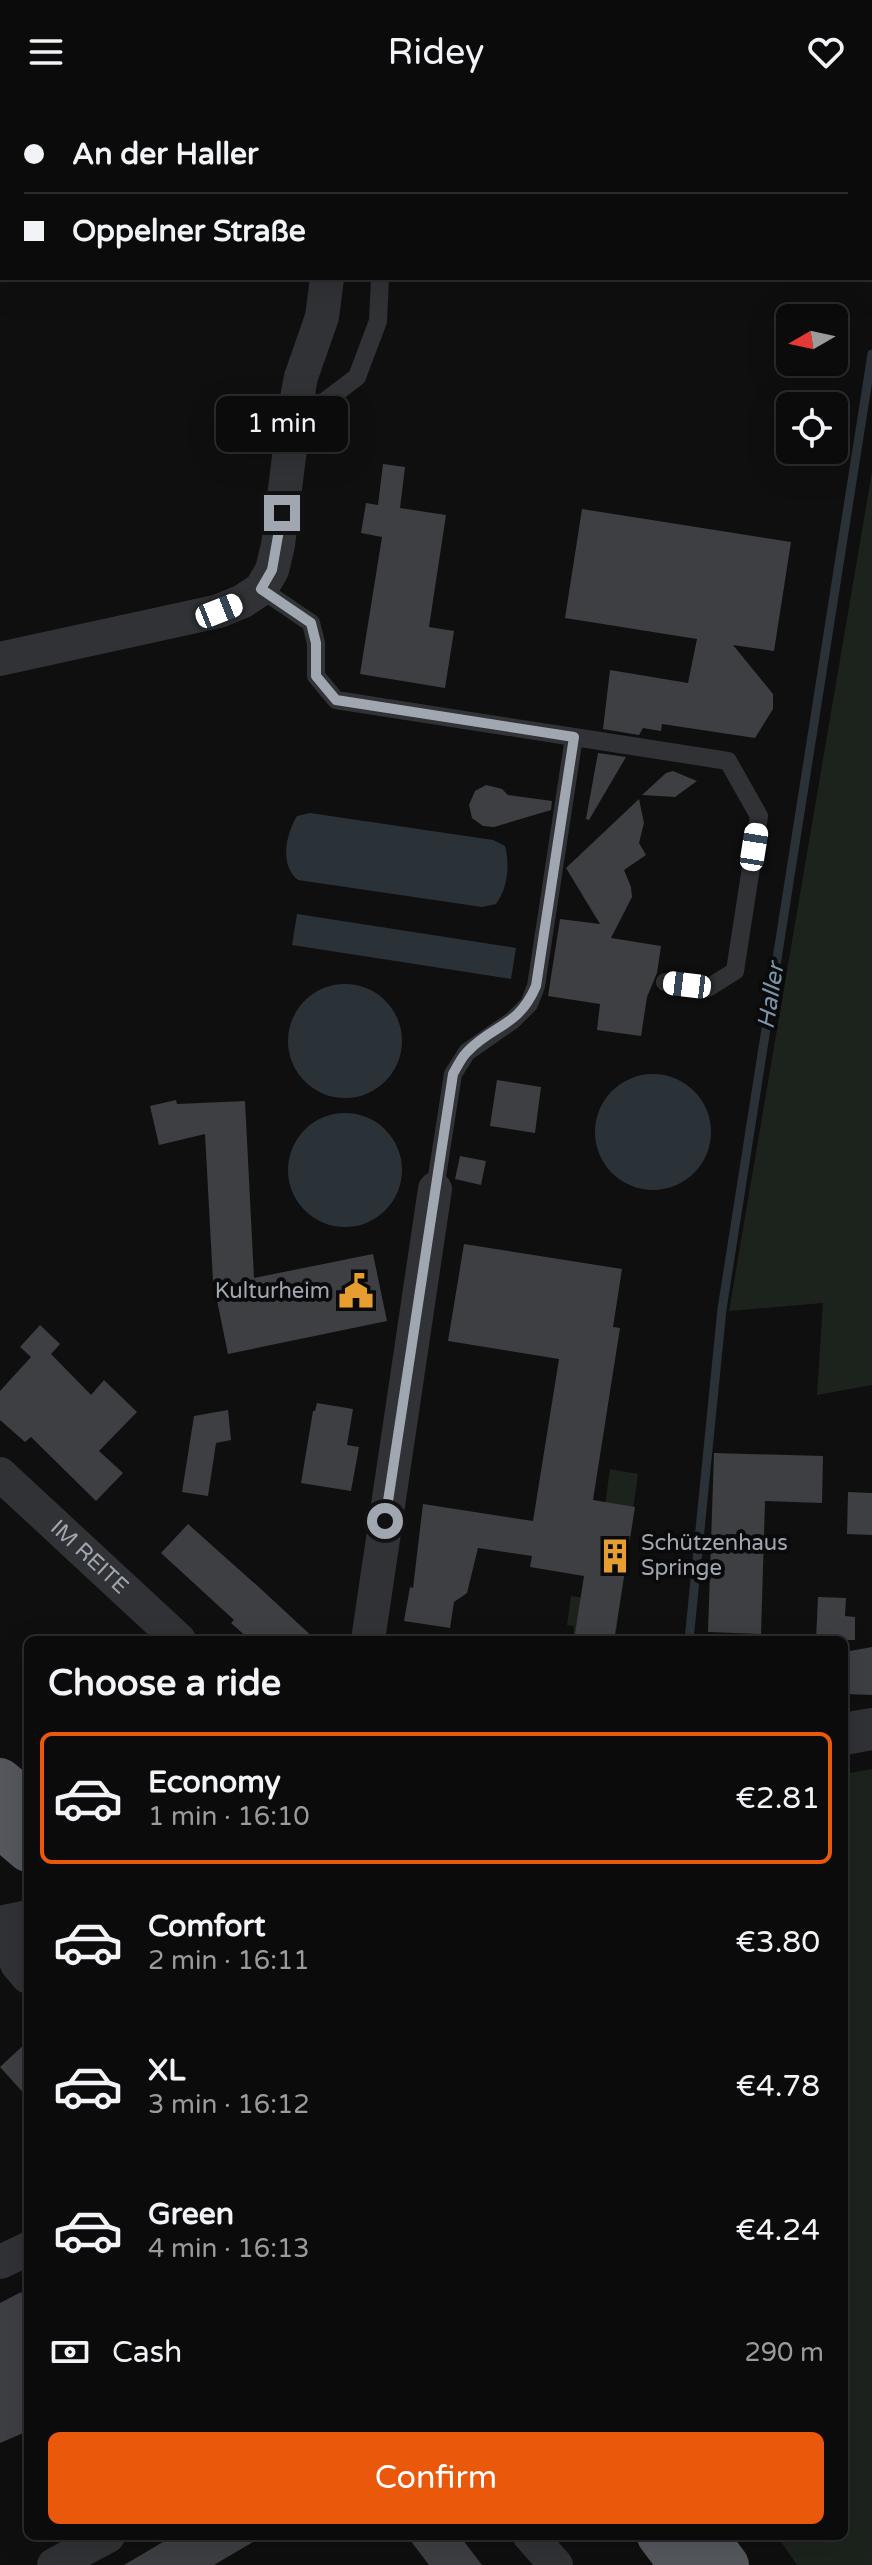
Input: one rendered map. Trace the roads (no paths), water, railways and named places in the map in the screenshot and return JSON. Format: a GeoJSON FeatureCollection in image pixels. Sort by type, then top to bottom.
{"type":"FeatureCollection","features":[{"type":"Feature","properties":{"kind":"highway"},"geometry":{"type":"LineString","coordinates":[[0,1780],[16,1828]]}},
{"type":"Feature","properties":{"kind":"highway"},"geometry":{"type":"LineString","coordinates":[[662,2540],[681,2565]]}},
{"type":"Feature","properties":{"kind":"highway"},"geometry":{"type":"LineString","coordinates":[[708,2540],[727,2565]]}},
{"type":"Feature","properties":{"kind":"street"},"geometry":{"type":"LineString","coordinates":[[0,659],[219,611],[261,589],[272,570],[278,545],[301,377],[322,317],[327,280]]}},
{"type":"Feature","properties":{"kind":"street"},"geometry":{"type":"LineString","coordinates":[[369,1636],[435,1189]]}},
{"type":"Feature","properties":{"kind":"street","name":"IM REITE"},"geometry":{"type":"LineString","coordinates":[[0,1474],[175,1636]]}},
{"type":"Feature","properties":{"kind":"street"},"geometry":{"type":"LineString","coordinates":[[848,1733],[872,1729]]}},
{"type":"Feature","properties":{"kind":"street"},"geometry":{"type":"LineString","coordinates":[[10,1925],[17,1964],[24,1972]]}},
{"type":"Feature","properties":{"kind":"street"},"geometry":{"type":"LineString","coordinates":[[0,2262],[24,2251]]}},
{"type":"Feature","properties":{"kind":"street"},"geometry":{"type":"LineString","coordinates":[[54,2565],[101,2540]]}},
{"type":"Feature","properties":{"kind":"street"},"geometry":{"type":"LineString","coordinates":[[534,2540],[556,2565]]}},
{"type":"Feature","properties":{"kind":"lane"},"geometry":{"type":"LineString","coordinates":[[294,418],[320,405],[357,377],[378,321],[380,280]]}},
{"type":"Feature","properties":{"kind":"lane"},"geometry":{"type":"LineString","coordinates":[[261,589],[311,623],[316,643],[316,676],[336,700],[728,761],[759,816],[735,971],[708,988],[665,982]]}},
{"type":"Feature","properties":{"kind":"lane"},"geometry":{"type":"LineString","coordinates":[[435,1189],[453,1074],[467,1052],[513,1020],[529,1004],[536,986],[574,737]]}},
{"type":"Feature","properties":{"kind":"waterway","name":"Haller"},"geometry":{"type":"LineString","coordinates":[[689,1636],[722,1309],[872,354]]}},
{"type":"Feature","properties":{"kind":"place","name":"Kulturheim"},"geometry":{"type":"Point","coordinates":[356,1291]}},
{"type":"Feature","properties":{"kind":"place","name":"Schützenhaus Springe"},"geometry":{"type":"Point","coordinates":[615,1556]}}]}
